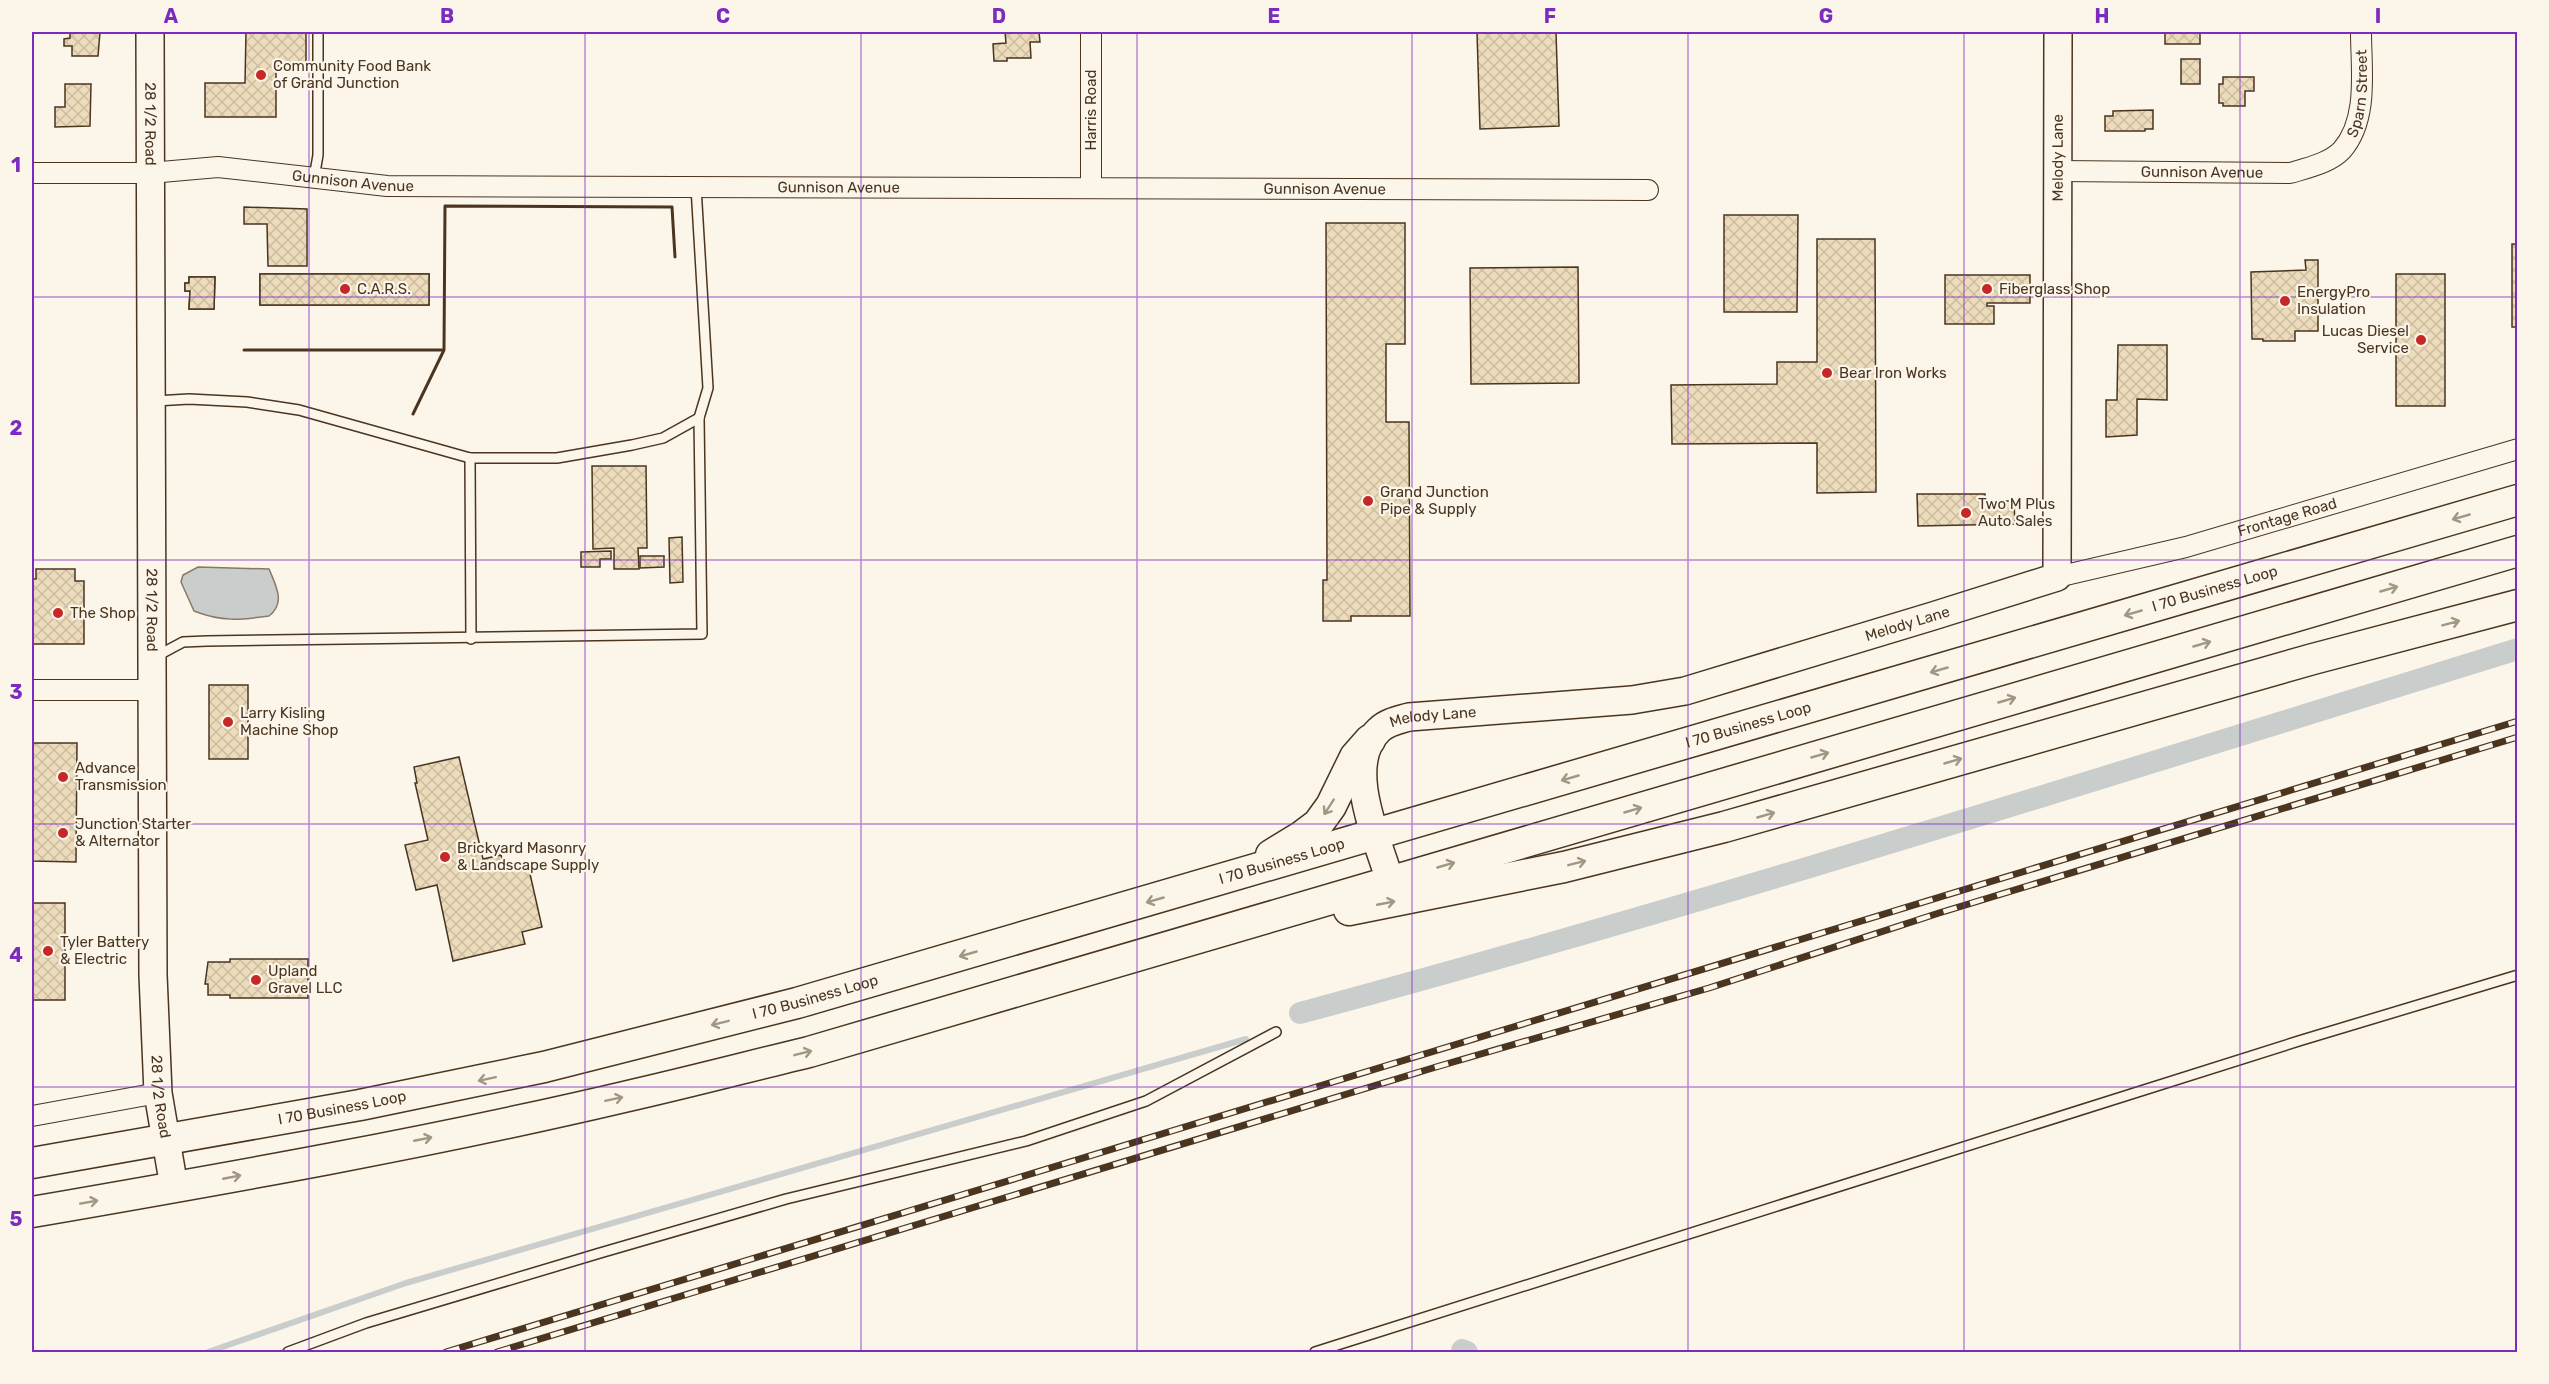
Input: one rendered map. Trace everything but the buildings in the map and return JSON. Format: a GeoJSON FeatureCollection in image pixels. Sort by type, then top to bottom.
{"type":"FeatureCollection","features":[{"type":"Feature","properties":{"kind":"main road","name":"I 70 Business Loop"},"geometry":{"type":"LineString","coordinates":[[32,1163],[360,1105],[544,1067],[797,1003],[2517,500]]}},
{"type":"Feature","properties":{"kind":"main road"},"geometry":{"type":"LineString","coordinates":[[32,1212],[505,1123],[809,1052],[2517,551]]}},
{"type":"Feature","properties":{"kind":"main road"},"geometry":{"type":"LineString","coordinates":[[1184,942],[1422,897],[1564,867],[1724,827],[2313,658],[2517,605]]}},
{"type":"Feature","properties":{"kind":"main road"},"geometry":{"type":"LineString","coordinates":[[1212,883],[1283,849],[1318,824],[1331,806],[1355,758],[1370,740]]}},
{"type":"Feature","properties":{"kind":"street","name":"28 1/2 Road"},"geometry":{"type":"LineString","coordinates":[[150,32],[153,975],[159,1093],[174,1187]]}},
{"type":"Feature","properties":{"kind":"street","name":"Harris Road"},"geometry":{"type":"LineString","coordinates":[[1091,32],[1091,188]]}},
{"type":"Feature","properties":{"kind":"street","name":"Melody Lane"},"geometry":{"type":"LineString","coordinates":[[1390,881],[1365,797],[1362,776],[1364,758],[1370,740],[1381,728],[1409,717],[1632,700],[1685,691],[2057,577],[2058,32]]}},
{"type":"Feature","properties":{"kind":"street","name":"Sparn Street"},"geometry":{"type":"LineString","coordinates":[[2341,151],[2353,131],[2361,105],[2361,32]]}},
{"type":"Feature","properties":{"kind":"street","name":"Gunnison Avenue"},"geometry":{"type":"LineString","coordinates":[[2058,171],[2290,173],[2318,164],[2341,151]]}},
{"type":"Feature","properties":{"kind":"street","name":"Gunnison Avenue"},"geometry":{"type":"LineString","coordinates":[[32,173],[150,173],[218,167],[387,186],[1648,190]]}},
{"type":"Feature","properties":{"kind":"street","name":"Frontage Road"},"geometry":{"type":"LineString","coordinates":[[2057,577],[2186,547],[2517,450]]}},
{"type":"Feature","properties":{"kind":"street"},"geometry":{"type":"LineString","coordinates":[[32,690],[152,690]]}},
{"type":"Feature","properties":{"kind":"street"},"geometry":{"type":"LineString","coordinates":[[32,1116],[159,1093]]}},
{"type":"Feature","properties":{"kind":"lane"},"geometry":{"type":"LineString","coordinates":[[314,178],[318,155],[318,32]]}},
{"type":"Feature","properties":{"kind":"lane"},"geometry":{"type":"LineString","coordinates":[[152,659],[183,642],[702,634],[699,418],[708,388],[696,187]]}},
{"type":"Feature","properties":{"kind":"lane"},"geometry":{"type":"LineString","coordinates":[[151,402],[212,400],[247,402],[299,410],[470,458],[557,458],[663,438],[699,418]]}},
{"type":"Feature","properties":{"kind":"lane"},"geometry":{"type":"LineString","coordinates":[[470,458],[471,639]]}},
{"type":"Feature","properties":{"kind":"lane"},"geometry":{"type":"LineString","coordinates":[[1315,1353],[2280,1047],[2517,975]]}},
{"type":"Feature","properties":{"kind":"lane"},"geometry":{"type":"LineString","coordinates":[[288,1353],[366,1323],[610,1249],[786,1199],[1026,1141],[1146,1101],[1276,1032]]}},
{"type":"Feature","properties":{"kind":"shaded area"},"geometry":{"type":"Polygon","coordinates":[[[198,567],[269,569],[278,594],[277,606],[269,616],[240,619],[213,617],[194,611],[181,582],[183,575],[198,567]]]}},
{"type":"Feature","properties":{"kind":"waterway"},"geometry":{"type":"LineString","coordinates":[[1300,1013],[1758,882],[2518,649]]}},
{"type":"Feature","properties":{"kind":"waterway"},"geometry":{"type":"LineString","coordinates":[[208,1352],[406,1283],[1246,1039]]}},
{"type":"Feature","properties":{"kind":"waterway"},"geometry":{"type":"LineString","coordinates":[[1462,1350],[1467,1352]]}},
{"type":"Feature","properties":{"kind":"railway"},"geometry":{"type":"LineString","coordinates":[[446,1352],[2518,721]]}},
{"type":"Feature","properties":{"kind":"railway"},"geometry":{"type":"LineString","coordinates":[[497,1352],[1436,1067],[1709,988],[1939,913],[2518,737]]}},
{"type":"Feature","properties":{"kind":"wall"},"geometry":{"type":"LineString","coordinates":[[413,414],[444,350],[445,206],[672,207],[675,257]]}},
{"type":"Feature","properties":{"kind":"wall"},"geometry":{"type":"LineString","coordinates":[[244,350],[442,350]]}},
{"type":"Feature","properties":{"kind":"place","name":"Community Food Bank of Grand Junction"},"geometry":{"type":"Point","coordinates":[261,75]}},
{"type":"Feature","properties":{"kind":"place","name":"C.A.R.S."},"geometry":{"type":"Point","coordinates":[345,289]}},
{"type":"Feature","properties":{"kind":"place","name":"Fiberglass Shop"},"geometry":{"type":"Point","coordinates":[1987,289]}},
{"type":"Feature","properties":{"kind":"place","name":"EnergyPro Insulation"},"geometry":{"type":"Point","coordinates":[2285,301]}},
{"type":"Feature","properties":{"kind":"place","name":"Lucas Diesel Service"},"geometry":{"type":"Point","coordinates":[2421,340]}},
{"type":"Feature","properties":{"kind":"place","name":"Bear Iron Works"},"geometry":{"type":"Point","coordinates":[1827,373]}},
{"type":"Feature","properties":{"kind":"place","name":"Grand Junction Pipe & Supply"},"geometry":{"type":"Point","coordinates":[1368,501]}},
{"type":"Feature","properties":{"kind":"place","name":"Two M Plus Auto Sales"},"geometry":{"type":"Point","coordinates":[1966,513]}},
{"type":"Feature","properties":{"kind":"place","name":"The Shop"},"geometry":{"type":"Point","coordinates":[58,613]}},
{"type":"Feature","properties":{"kind":"place","name":"Larry Kisling Machine Shop"},"geometry":{"type":"Point","coordinates":[228,722]}},
{"type":"Feature","properties":{"kind":"place","name":"Advance Transmission"},"geometry":{"type":"Point","coordinates":[63,777]}},
{"type":"Feature","properties":{"kind":"place","name":"Junction Starter & Alternator"},"geometry":{"type":"Point","coordinates":[63,833]}},
{"type":"Feature","properties":{"kind":"place","name":"Brickyard Masonry & Landscape Supply"},"geometry":{"type":"Point","coordinates":[445,857]}},
{"type":"Feature","properties":{"kind":"place","name":"Tyler Battery & Electric"},"geometry":{"type":"Point","coordinates":[48,951]}},
{"type":"Feature","properties":{"kind":"place","name":"Upland Gravel LLC"},"geometry":{"type":"Point","coordinates":[256,980]}}]}
